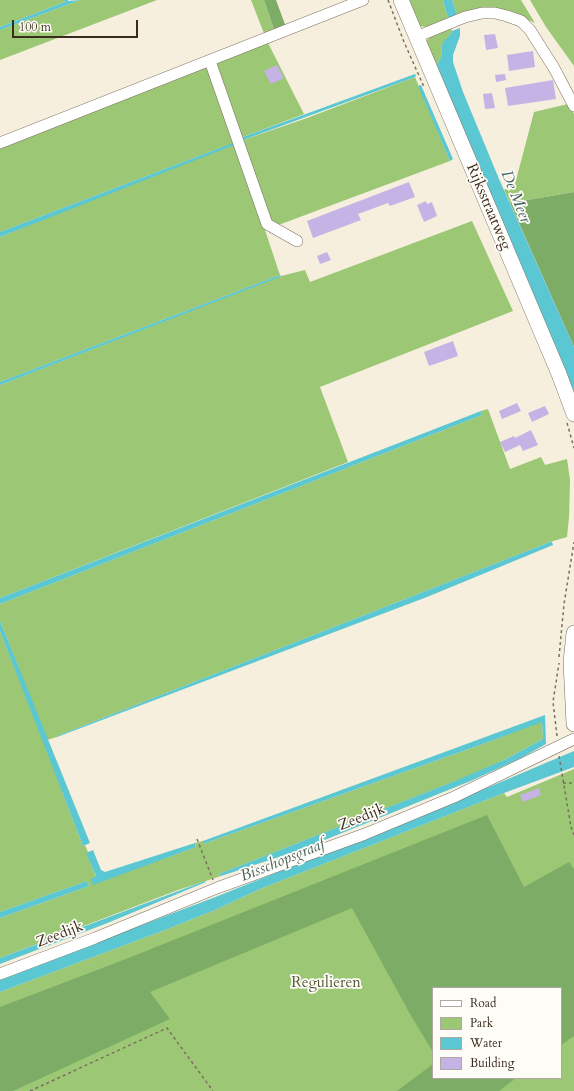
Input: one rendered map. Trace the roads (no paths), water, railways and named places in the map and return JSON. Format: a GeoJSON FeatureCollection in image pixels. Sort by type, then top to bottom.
{"type":"FeatureCollection","features":[{"type":"Feature","properties":{"kind":"main road","name":"Rijksstraatweg"},"geometry":{"type":"LineString","coordinates":[[401,0],[559,374],[574,414]]}},
{"type":"Feature","properties":{"kind":"main road"},"geometry":{"type":"LineString","coordinates":[[574,633],[571,662],[574,724]]}},
{"type":"Feature","properties":{"kind":"street"},"geometry":{"type":"LineString","coordinates":[[0,143],[363,0]]}},
{"type":"Feature","properties":{"kind":"street"},"geometry":{"type":"LineString","coordinates":[[416,37],[466,17],[482,13],[495,13],[521,21],[530,30],[554,68],[574,106]]}},
{"type":"Feature","properties":{"kind":"street"},"geometry":{"type":"LineString","coordinates":[[210,61],[267,224],[297,241]]}},
{"type":"Feature","properties":{"kind":"street","name":"Zeedijk"},"geometry":{"type":"LineString","coordinates":[[0,974],[95,938],[217,888],[365,834],[454,797],[574,739]]}},
{"type":"Feature","properties":{"kind":"water"},"geometry":{"type":"Polygon","coordinates":[[[64,0],[80,0],[0,30],[0,27],[65,2],[64,0]]]}},
{"type":"Feature","properties":{"kind":"water"},"geometry":{"type":"Polygon","coordinates":[[[443,0],[452,0],[457,15],[448,18],[443,0]]]}},
{"type":"Feature","properties":{"kind":"water"},"geometry":{"type":"Polygon","coordinates":[[[460,28],[460,36],[453,55],[453,62],[463,92],[499,179],[574,347],[574,391],[555,351],[435,68],[441,57],[443,42],[452,31],[460,28]]]}},
{"type":"Feature","properties":{"kind":"water"},"geometry":{"type":"Polygon","coordinates":[[[415,74],[415,77],[243,140],[243,137],[415,74]]]}},
{"type":"Feature","properties":{"kind":"water"},"geometry":{"type":"Polygon","coordinates":[[[421,85],[453,159],[450,161],[418,86],[421,85]]]}},
{"type":"Feature","properties":{"kind":"water"},"geometry":{"type":"Polygon","coordinates":[[[233,143],[234,145],[0,237],[0,232],[233,143]]]}},
{"type":"Feature","properties":{"kind":"water"},"geometry":{"type":"Polygon","coordinates":[[[280,275],[281,276],[277,278],[0,385],[0,382],[280,275]]]}},
{"type":"Feature","properties":{"kind":"water"},"geometry":{"type":"Polygon","coordinates":[[[481,411],[482,415],[0,604],[0,598],[481,411]]]}},
{"type":"Feature","properties":{"kind":"water"},"geometry":{"type":"Polygon","coordinates":[[[552,542],[553,545],[427,597],[57,737],[57,736],[552,542]]]}},
{"type":"Feature","properties":{"kind":"water"},"geometry":{"type":"Polygon","coordinates":[[[0,621],[90,843],[83,846],[0,631],[0,621]]]}},
{"type":"Feature","properties":{"kind":"water"},"geometry":{"type":"Polygon","coordinates":[[[545,715],[546,744],[521,758],[473,780],[300,850],[221,876],[219,874],[455,781],[504,760],[543,739],[542,722],[203,844],[203,841],[545,715]]]}},
{"type":"Feature","properties":{"kind":"water"},"geometry":{"type":"Polygon","coordinates":[[[574,751],[574,767],[260,889],[215,910],[165,930],[0,992],[0,979],[218,896],[463,798],[574,751]]]}},
{"type":"Feature","properties":{"kind":"water"},"geometry":{"type":"Polygon","coordinates":[[[195,843],[196,847],[93,885],[91,879],[96,876],[86,853],[93,850],[101,870],[105,872],[195,843]]]}},
{"type":"Feature","properties":{"kind":"water"},"geometry":{"type":"Polygon","coordinates":[[[87,881],[89,886],[0,918],[0,912],[87,881]]]}},
{"type":"Feature","properties":{"kind":"water"},"geometry":{"type":"Polygon","coordinates":[[[205,881],[206,882],[105,924],[0,964],[0,958],[205,881]]]}},
{"type":"Feature","properties":{"kind":"water label","name":"De Meer"},"geometry":{"type":"Point","coordinates":[515,197]}},
{"type":"Feature","properties":{"kind":"water label","name":"Bisschopsgraaf"},"geometry":{"type":"Point","coordinates":[283,861]}},
{"type":"Feature","properties":{"kind":"park label","name":"Regulieren"},"geometry":{"type":"Point","coordinates":[326,984]}}]}
